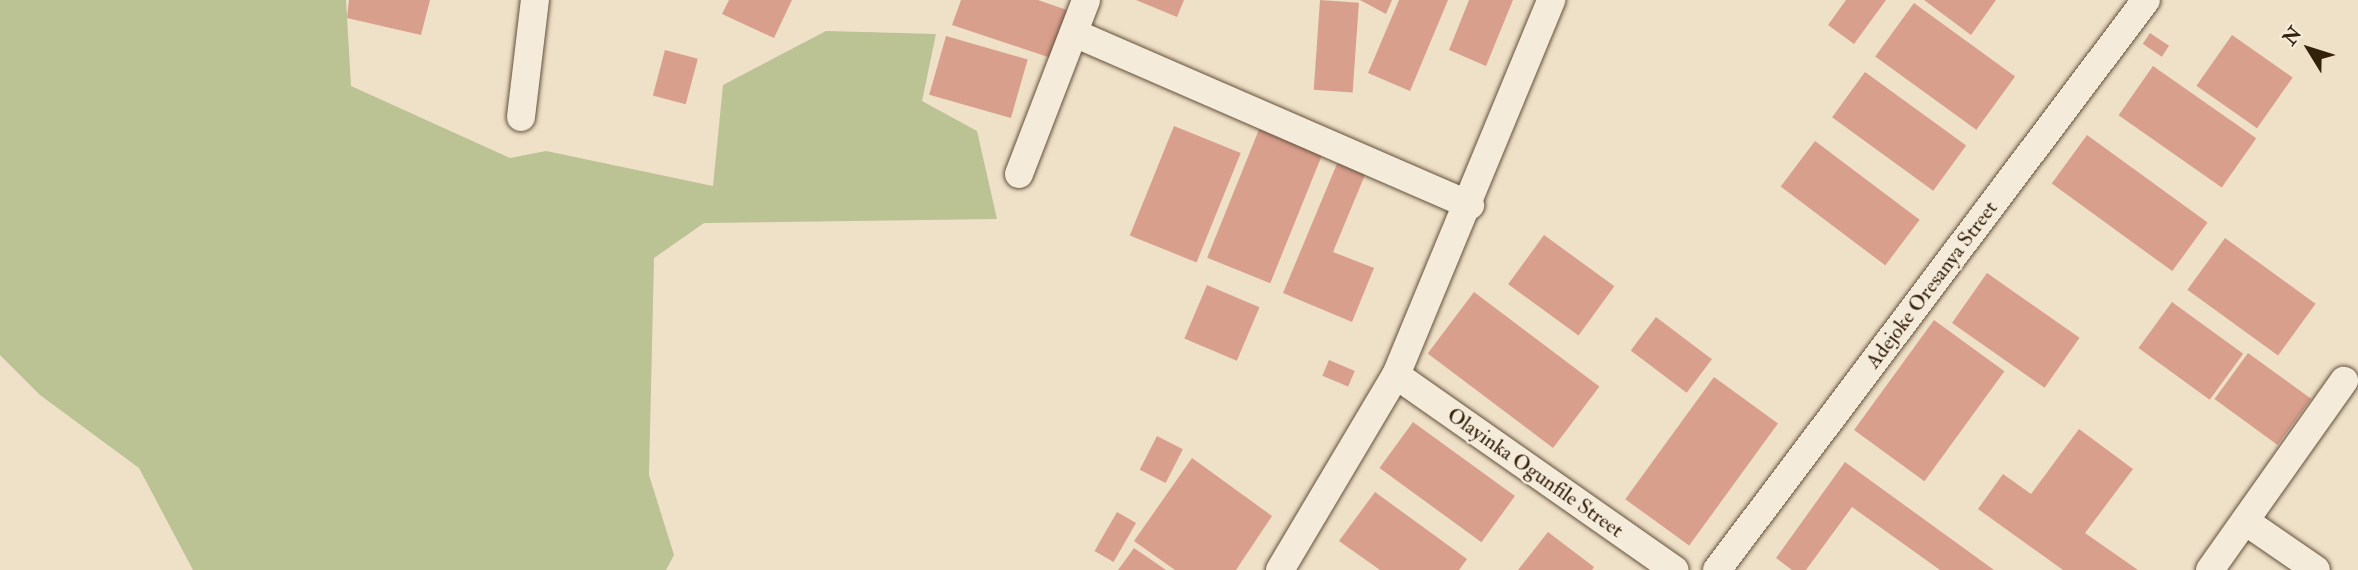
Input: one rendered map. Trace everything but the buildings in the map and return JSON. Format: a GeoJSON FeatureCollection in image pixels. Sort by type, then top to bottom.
{"type":"FeatureCollection","features":[{"type":"Feature","properties":{"kind":"street"},"geometry":{"type":"LineString","coordinates":[[521,117],[535,0]]}},
{"type":"Feature","properties":{"kind":"street"},"geometry":{"type":"LineString","coordinates":[[1019,174],[1086,0]]}},
{"type":"Feature","properties":{"kind":"street"},"geometry":{"type":"LineString","coordinates":[[1280,570],[1396,375],[1470,205],[1551,0]]}},
{"type":"Feature","properties":{"kind":"street","name":"Adejoke Oresanya Street"},"geometry":{"type":"LineString","coordinates":[[1717,570],[2146,0]]}},
{"type":"Feature","properties":{"kind":"street"},"geometry":{"type":"LineString","coordinates":[[1074,33],[1470,205]]}},
{"type":"Feature","properties":{"kind":"street","name":"Olayinka Ogunfile Street"},"geometry":{"type":"LineString","coordinates":[[1396,375],[1674,570]]}},
{"type":"Feature","properties":{"kind":"street"},"geometry":{"type":"LineString","coordinates":[[2210,570],[2344,381]]}},
{"type":"Feature","properties":{"kind":"street"},"geometry":{"type":"LineString","coordinates":[[2245,521],[2316,570]]}},
{"type":"Feature","properties":{"kind":"green space"},"geometry":{"type":"Polygon","coordinates":[[[0,0],[346,0],[351,86],[510,158],[546,151],[713,186],[723,85],[826,31],[936,34],[922,101],[977,131],[997,219],[704,223],[654,258],[649,475],[674,555],[666,570],[193,570],[139,468],[40,395],[0,355],[0,0]]]}}]}
